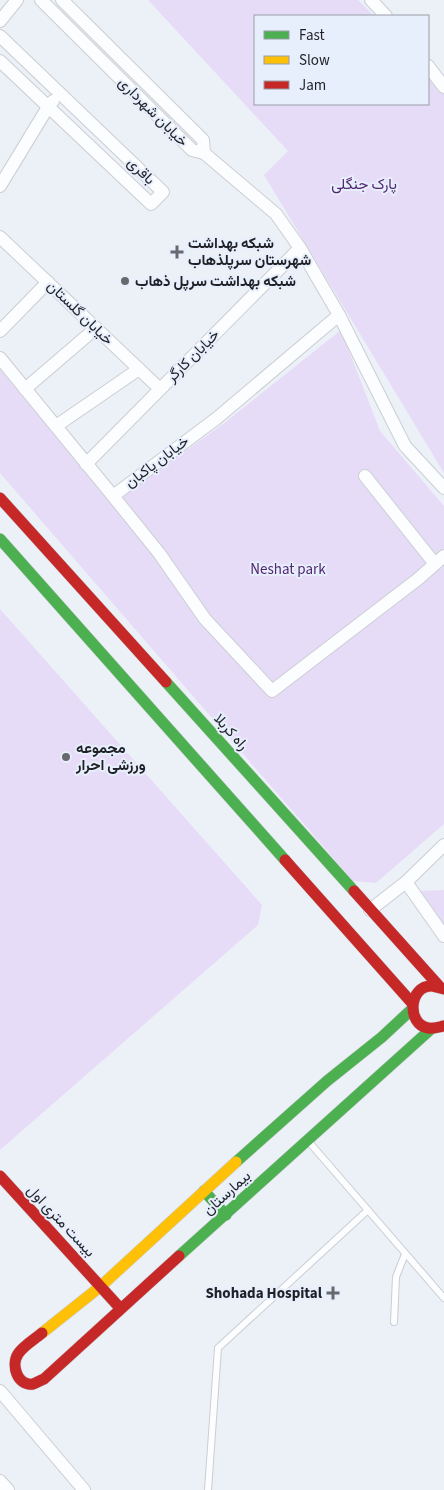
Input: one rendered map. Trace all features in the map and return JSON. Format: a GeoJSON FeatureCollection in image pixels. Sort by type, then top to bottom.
{"type":"FeatureCollection","features":[{"type":"Feature","properties":{"kind":"main road","name":"راه کربلا"},"geometry":{"type":"LineString","coordinates":[[0,498],[441,987]]}},
{"type":"Feature","properties":{"kind":"main road"},"geometry":{"type":"LineString","coordinates":[[0,539],[412,1007],[414,1017],[418,1023],[439,1030]]}},
{"type":"Feature","properties":{"kind":"main road","name":"بیمارستان"},"geometry":{"type":"LineString","coordinates":[[439,1030],[308,1141],[120,1308],[44,1379],[32,1384],[20,1380],[16,1375],[14,1353],[101,1286],[327,1081],[382,1037],[412,1007],[418,991],[425,987],[441,987]]}},
{"type":"Feature","properties":{"kind":"main road","name":"بیست متری اول"},"geometry":{"type":"LineString","coordinates":[[0,1176],[120,1308]]}},
{"type":"Feature","properties":{"kind":"main road"},"geometry":{"type":"LineString","coordinates":[[204,1191],[226,1215]]}},
{"type":"Feature","properties":{"kind":"street"},"geometry":{"type":"LineString","coordinates":[[0,21],[17,0]]}},
{"type":"Feature","properties":{"kind":"street","name":"خیابان شهرداری"},"geometry":{"type":"LineString","coordinates":[[41,0],[192,150],[204,153],[203,140],[62,0]]}},
{"type":"Feature","properties":{"kind":"street"},"geometry":{"type":"LineString","coordinates":[[371,0],[385,15]]}},
{"type":"Feature","properties":{"kind":"street","name":"باقری"},"geometry":{"type":"LineString","coordinates":[[0,36],[163,192],[151,204],[0,61]]}},
{"type":"Feature","properties":{"kind":"street"},"geometry":{"type":"LineString","coordinates":[[20,80],[32,67]]}},
{"type":"Feature","properties":{"kind":"street"},"geometry":{"type":"LineString","coordinates":[[429,67],[444,87]]}},
{"type":"Feature","properties":{"kind":"street"},"geometry":{"type":"LineString","coordinates":[[0,186],[48,107],[60,93]]}},
{"type":"Feature","properties":{"kind":"street"},"geometry":{"type":"LineString","coordinates":[[204,153],[276,214],[300,248],[340,315],[404,446],[444,488]]}},
{"type":"Feature","properties":{"kind":"street","name":"خیابان گلستان"},"geometry":{"type":"LineString","coordinates":[[0,237],[160,389]]}},
{"type":"Feature","properties":{"kind":"street","name":"خیابان کارگر"},"geometry":{"type":"LineString","coordinates":[[86,464],[300,248]]}},
{"type":"Feature","properties":{"kind":"street"},"geometry":{"type":"LineString","coordinates":[[0,330],[48,282]]}},
{"type":"Feature","properties":{"kind":"street","name":"خیابان پاکبان"},"geometry":{"type":"LineString","coordinates":[[0,358],[113,496],[217,418],[340,315]]}},
{"type":"Feature","properties":{"kind":"street"},"geometry":{"type":"LineString","coordinates":[[25,389],[96,328]]}},
{"type":"Feature","properties":{"kind":"street"},"geometry":{"type":"LineString","coordinates":[[56,426],[139,369]]}},
{"type":"Feature","properties":{"kind":"street"},"geometry":{"type":"LineString","coordinates":[[113,496],[159,553],[205,619],[272,691],[418,579],[439,560],[365,476]]}},
{"type":"Feature","properties":{"kind":"street"},"geometry":{"type":"LineString","coordinates":[[370,910],[406,882],[444,845]]}},
{"type":"Feature","properties":{"kind":"street"},"geometry":{"type":"LineString","coordinates":[[406,882],[444,936]]}},
{"type":"Feature","properties":{"kind":"street"},"geometry":{"type":"LineString","coordinates":[[0,1391],[84,1490]]}},
{"type":"Feature","properties":{"kind":"street"},"geometry":{"type":"LineString","coordinates":[[0,1481],[8,1490]]}},
{"type":"Feature","properties":{"kind":"lane"},"geometry":{"type":"LineString","coordinates":[[308,1141],[444,1298]]}},
{"type":"Feature","properties":{"kind":"lane"},"geometry":{"type":"LineString","coordinates":[[208,1490],[218,1348],[368,1210]]}},
{"type":"Feature","properties":{"kind":"lane"},"geometry":{"type":"LineString","coordinates":[[394,1322],[396,1277],[406,1254]]}},
{"type":"Feature","properties":{"kind":"green space","name":"پارک جنگلی"},"geometry":{"type":"Polygon","coordinates":[[[148,0],[358,0],[373,15],[254,15],[254,105],[429,105],[429,73],[444,89],[444,473],[264,175],[288,151],[148,0]]]}},
{"type":"Feature","properties":{"kind":"green space","name":"Neshat park"},"geometry":{"type":"Polygon","coordinates":[[[341,330],[380,431],[444,506],[444,824],[376,883],[353,881],[0,473],[0,369],[111,504],[223,424],[341,330]]]}},
{"type":"Feature","properties":{"kind":"green space","name":"مجموعه ورزشی احرار"},"geometry":{"type":"Polygon","coordinates":[[[0,609],[262,905],[258,925],[0,1150],[0,609]]]}},
{"type":"Feature","properties":{"kind":"green space"},"geometry":{"type":"Polygon","coordinates":[[[444,890],[444,924],[421,891],[444,890]]]}},
{"type":"Feature","properties":{"kind":"traffic: fast"},"geometry":{"type":"LineString","coordinates":[[0,539],[285,860]]}},
{"type":"Feature","properties":{"kind":"traffic: fast"},"geometry":{"type":"LineString","coordinates":[[166,682],[354,891]]}},
{"type":"Feature","properties":{"kind":"traffic: fast"},"geometry":{"type":"LineString","coordinates":[[236,1162],[411,1010]]}},
{"type":"Feature","properties":{"kind":"traffic: fast"},"geometry":{"type":"LineString","coordinates":[[179,1256],[431,1029]]}},
{"type":"Feature","properties":{"kind":"traffic: fast"},"geometry":{"type":"LineString","coordinates":[[204,1191],[226,1215]]}},
{"type":"Feature","properties":{"kind":"traffic: slow"},"geometry":{"type":"LineString","coordinates":[[42,1333],[101,1286],[236,1162]]}},
{"type":"Feature","properties":{"kind":"traffic: jam"},"geometry":{"type":"LineString","coordinates":[[0,498],[166,682]]}},
{"type":"Feature","properties":{"kind":"traffic: jam"},"geometry":{"type":"LineString","coordinates":[[285,860],[412,1003]]}},
{"type":"Feature","properties":{"kind":"traffic: jam"},"geometry":{"type":"LineString","coordinates":[[354,891],[439,986]]}},
{"type":"Feature","properties":{"kind":"traffic: jam"},"geometry":{"type":"LineString","coordinates":[[444,989],[432,986],[424,987],[415,998],[413,1005],[416,1020],[421,1025],[428,1028],[444,1026]]}},
{"type":"Feature","properties":{"kind":"traffic: jam"},"geometry":{"type":"LineString","coordinates":[[0,1176],[120,1308]]}},
{"type":"Feature","properties":{"kind":"traffic: jam"},"geometry":{"type":"LineString","coordinates":[[42,1333],[23,1348],[16,1359],[15,1369],[17,1374],[27,1384],[33,1384],[44,1379],[179,1256]]}},
{"type":"Feature","properties":{"kind":"place","name":"شبکه بهداشت شهرستان سرپلذهاب"},"geometry":{"type":"Point","coordinates":[177,252]}},
{"type":"Feature","properties":{"kind":"place","name":"شبکه بهداشت سرپل ذهاب"},"geometry":{"type":"Point","coordinates":[125,281]}},
{"type":"Feature","properties":{"kind":"place","name":"مجموعه ورزشی احرار"},"geometry":{"type":"Point","coordinates":[66,757]}},
{"type":"Feature","properties":{"kind":"place","name":"Shohada Hospital"},"geometry":{"type":"Point","coordinates":[333,1293]}}]}
